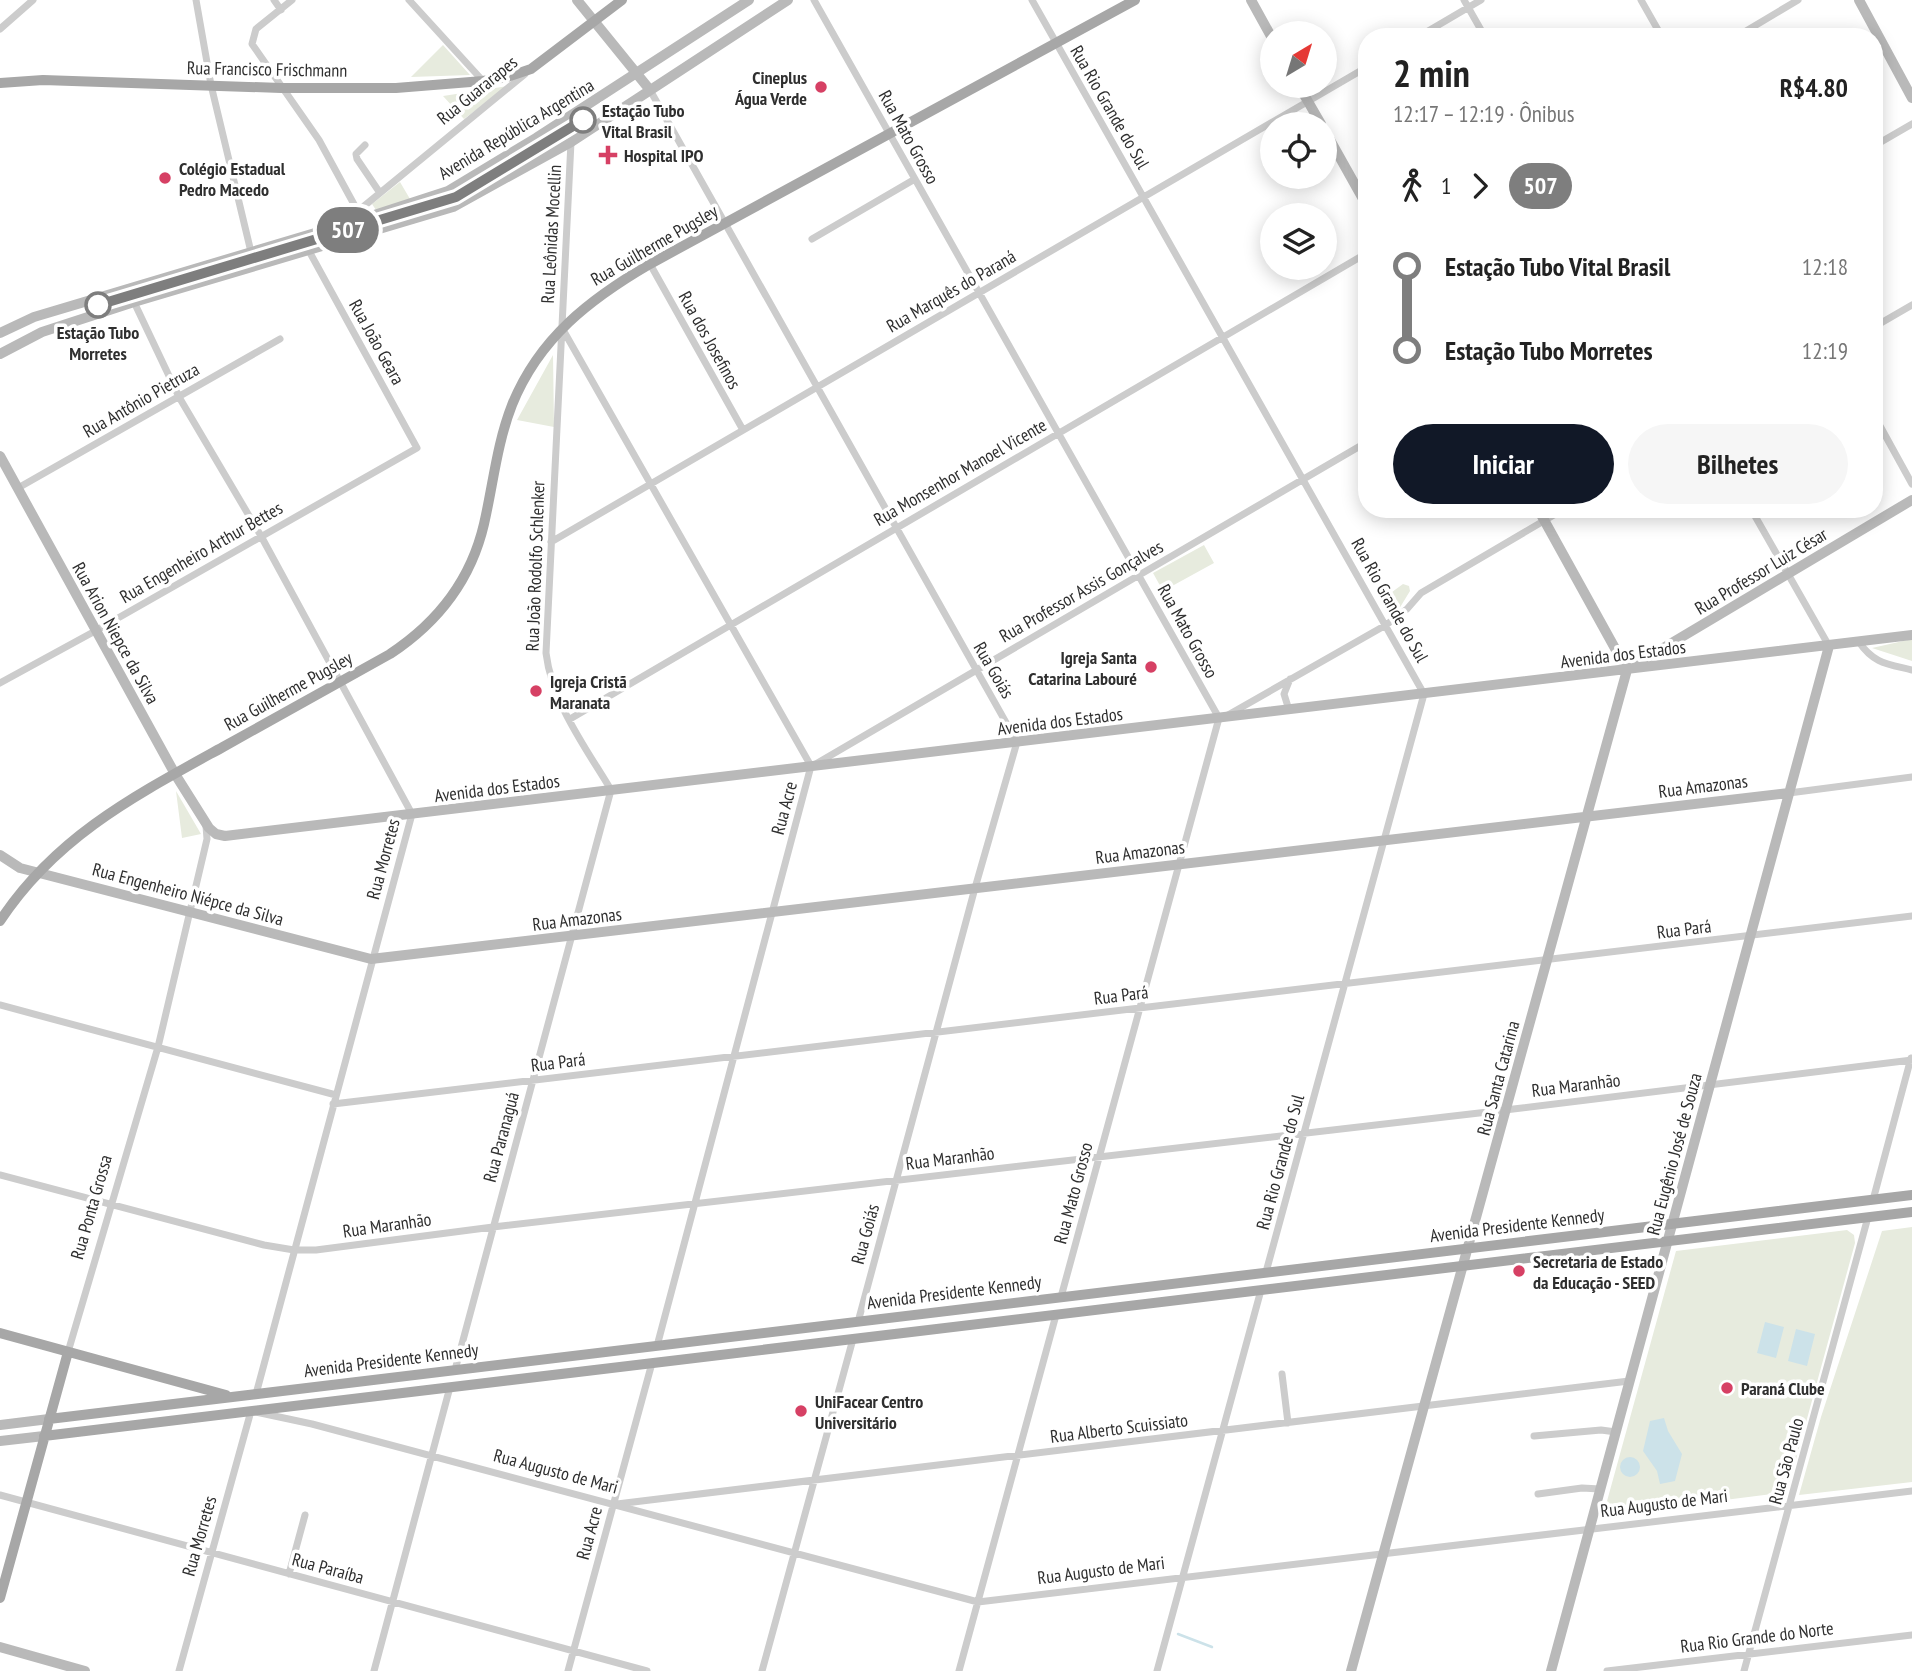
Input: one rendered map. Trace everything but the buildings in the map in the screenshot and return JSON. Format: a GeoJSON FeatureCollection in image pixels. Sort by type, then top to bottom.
{"type":"FeatureCollection","features":[{"type":"Feature","properties":{"kind":"main road","name":"Rua Guararapes"},"geometry":{"type":"LineString","coordinates":[[531,69],[622,0]]}},
{"type":"Feature","properties":{"kind":"main road","name":"Rua Guilherme Pugsley"},"geometry":{"type":"LineString","coordinates":[[0,921],[38,871],[100,818],[390,654],[438,615],[459,586],[477,548],[502,437],[513,403],[531,369],[562,328],[602,293],[650,264],[1135,0]]}},
{"type":"Feature","properties":{"kind":"main road","name":"Rua Francisco Frischmann"},"geometry":{"type":"LineString","coordinates":[[0,83],[43,80],[281,88],[396,88],[483,81],[531,69]]}},
{"type":"Feature","properties":{"kind":"main road","name":"Avenida Presidente Kennedy"},"geometry":{"type":"LineString","coordinates":[[49,1419],[1912,1195]]}},
{"type":"Feature","properties":{"kind":"main road","name":"Avenida Presidente Kennedy"},"geometry":{"type":"LineString","coordinates":[[44,1436],[1912,1212]]}},
{"type":"Feature","properties":{"kind":"main road"},"geometry":{"type":"LineString","coordinates":[[1569,1253],[1574,1251],[1576,1246],[1575,1240],[1570,1236]]}},
{"type":"Feature","properties":{"kind":"main road"},"geometry":{"type":"LineString","coordinates":[[954,1327],[958,1321],[959,1310]]}},
{"type":"Feature","properties":{"kind":"main road"},"geometry":{"type":"LineString","coordinates":[[0,1333],[232,1397]]}},
{"type":"Feature","properties":{"kind":"main road","name":"Rua Ponta Grossa"},"geometry":{"type":"LineString","coordinates":[[0,1598],[68,1352]]}},
{"type":"Feature","properties":{"kind":"main road"},"geometry":{"type":"LineString","coordinates":[[601,1353],[603,1369]]}},
{"type":"Feature","properties":{"kind":"main road"},"geometry":{"type":"LineString","coordinates":[[197,1387],[201,1417]]}},
{"type":"Feature","properties":{"kind":"street"},"geometry":{"type":"LineString","coordinates":[[0,29],[33,0]]}},
{"type":"Feature","properties":{"kind":"street"},"geometry":{"type":"LineString","coordinates":[[196,0],[211,85],[251,252]]}},
{"type":"Feature","properties":{"kind":"street"},"geometry":{"type":"LineString","coordinates":[[274,0],[281,10]]}},
{"type":"Feature","properties":{"kind":"street"},"geometry":{"type":"LineString","coordinates":[[292,0],[256,29],[252,44],[319,140],[360,215]]}},
{"type":"Feature","properties":{"kind":"street"},"geometry":{"type":"LineString","coordinates":[[410,0],[483,81]]}},
{"type":"Feature","properties":{"kind":"street"},"geometry":{"type":"LineString","coordinates":[[577,0],[650,90]]}},
{"type":"Feature","properties":{"kind":"street","name":"Avenida República Argentina"},"geometry":{"type":"LineString","coordinates":[[0,333],[34,317],[251,252],[360,215],[448,191],[525,145],[749,0]]}},
{"type":"Feature","properties":{"kind":"street","name":"Avenida República Argentina"},"geometry":{"type":"LineString","coordinates":[[0,355],[42,332],[453,207],[571,142],[789,0]]}},
{"type":"Feature","properties":{"kind":"street","name":"Rua Mato Grosso"},"geometry":{"type":"LineString","coordinates":[[814,0],[1222,718],[1179,864],[1061,1297]]}},
{"type":"Feature","properties":{"kind":"street","name":"Rua Rio Grande do Sul"},"geometry":{"type":"LineString","coordinates":[[1032,0],[1424,694],[1265,1272]]}},
{"type":"Feature","properties":{"kind":"street"},"geometry":{"type":"LineString","coordinates":[[1251,0],[1263,21]]}},
{"type":"Feature","properties":{"kind":"street"},"geometry":{"type":"LineString","coordinates":[[1431,28],[1466,4],[1481,0]]}},
{"type":"Feature","properties":{"kind":"street"},"geometry":{"type":"LineString","coordinates":[[1641,0],[1657,28]]}},
{"type":"Feature","properties":{"kind":"street"},"geometry":{"type":"LineString","coordinates":[[1750,28],[1798,0]]}},
{"type":"Feature","properties":{"kind":"street"},"geometry":{"type":"LineString","coordinates":[[1859,0],[1874,28]]}},
{"type":"Feature","properties":{"kind":"street"},"geometry":{"type":"LineString","coordinates":[[1466,4],[1480,28]]}},
{"type":"Feature","properties":{"kind":"street"},"geometry":{"type":"LineString","coordinates":[[1883,44],[1912,98]]}},
{"type":"Feature","properties":{"kind":"street","name":"Rua Guararapes"},"geometry":{"type":"LineString","coordinates":[[360,215],[380,193],[531,69]]}},
{"type":"Feature","properties":{"kind":"street","name":"Rua Marquês do Paraná"},"geometry":{"type":"LineString","coordinates":[[551,542],[1358,72]]}},
{"type":"Feature","properties":{"kind":"street","name":"Rua Goiás"},"geometry":{"type":"LineString","coordinates":[[650,90],[1017,742],[858,1322]]}},
{"type":"Feature","properties":{"kind":"street"},"geometry":{"type":"LineString","coordinates":[[1306,98],[1314,112]]}},
{"type":"Feature","properties":{"kind":"street"},"geometry":{"type":"LineString","coordinates":[[1883,141],[1912,124]]}},
{"type":"Feature","properties":{"kind":"street","name":"Rua Leônidas Mocellin"},"geometry":{"type":"LineString","coordinates":[[562,328],[571,142]]}},
{"type":"Feature","properties":{"kind":"street"},"geometry":{"type":"LineString","coordinates":[[365,145],[356,154],[357,159],[380,193]]}},
{"type":"Feature","properties":{"kind":"street"},"geometry":{"type":"LineString","coordinates":[[1337,152],[1358,190]]}},
{"type":"Feature","properties":{"kind":"street"},"geometry":{"type":"LineString","coordinates":[[812,239],[915,179]]}},
{"type":"Feature","properties":{"kind":"street","name":"Rua João Geara"},"geometry":{"type":"LineString","coordinates":[[309,251],[417,448]]}},
{"type":"Feature","properties":{"kind":"street","name":"Rua Monsenhor Manoel Vicente"},"geometry":{"type":"LineString","coordinates":[[570,719],[1358,258]]}},
{"type":"Feature","properties":{"kind":"street","name":"Rua dos Josefinos"},"geometry":{"type":"LineString","coordinates":[[650,264],[743,430]]}},
{"type":"Feature","properties":{"kind":"street","name":"Rua Morretes"},"geometry":{"type":"LineString","coordinates":[[134,302],[179,397],[261,536],[412,814],[256,1394]]}},
{"type":"Feature","properties":{"kind":"street"},"geometry":{"type":"LineString","coordinates":[[1883,322],[1912,305]]}},
{"type":"Feature","properties":{"kind":"street","name":"Rua Acre"},"geometry":{"type":"LineString","coordinates":[[562,328],[811,766],[657,1346]]}},
{"type":"Feature","properties":{"kind":"street","name":"Rua João Rodolfo Schlenker"},"geometry":{"type":"LineString","coordinates":[[562,328],[546,653],[551,678],[570,719],[611,790]]}},
{"type":"Feature","properties":{"kind":"street","name":"Rua Antônio Pietruza"},"geometry":{"type":"LineString","coordinates":[[18,488],[280,339]]}},
{"type":"Feature","properties":{"kind":"street"},"geometry":{"type":"LineString","coordinates":[[1883,431],[1912,484]]}},
{"type":"Feature","properties":{"kind":"street","name":"Rua Professor Assis Gonçalves"},"geometry":{"type":"LineString","coordinates":[[811,766],[1358,447]]}},
{"type":"Feature","properties":{"kind":"street","name":"Rua Engenheiro Arthur Bettes"},"geometry":{"type":"LineString","coordinates":[[0,682],[97,630],[417,448]]}},
{"type":"Feature","properties":{"kind":"street","name":"Rua Arion Niepce da Silva"},"geometry":{"type":"LineString","coordinates":[[0,456],[175,774],[206,825]]}},
{"type":"Feature","properties":{"kind":"street","name":"Rua Professor Luiz César"},"geometry":{"type":"LineString","coordinates":[[1883,517],[1912,500]]}},
{"type":"Feature","properties":{"kind":"street"},"geometry":{"type":"LineString","coordinates":[[1542,518],[1627,670]]}},
{"type":"Feature","properties":{"kind":"street"},"geometry":{"type":"LineString","coordinates":[[1222,718],[1386,625],[1407,609],[1421,593],[1549,518]]}},
{"type":"Feature","properties":{"kind":"street"},"geometry":{"type":"LineString","coordinates":[[1757,518],[1829,646]]}},
{"type":"Feature","properties":{"kind":"street","name":"Rua Professor Luiz César"},"geometry":{"type":"LineString","coordinates":[[1627,670],[1881,518]]}},
{"type":"Feature","properties":{"kind":"street","name":"Avenida dos Estados"},"geometry":{"type":"LineString","coordinates":[[206,825],[216,834],[225,836],[1912,635]]}},
{"type":"Feature","properties":{"kind":"street"},"geometry":{"type":"LineString","coordinates":[[1859,642],[1867,654],[1877,660],[1912,670]]}},
{"type":"Feature","properties":{"kind":"street","name":"Rua Eugênio José de Souza"},"geometry":{"type":"LineString","coordinates":[[1551,1671],[1829,646]]}},
{"type":"Feature","properties":{"kind":"street","name":"Rua Santa Catarina"},"geometry":{"type":"LineString","coordinates":[[1350,1671],[1627,670]]}},
{"type":"Feature","properties":{"kind":"street"},"geometry":{"type":"LineString","coordinates":[[1289,710],[1284,694],[1291,679]]}},
{"type":"Feature","properties":{"kind":"street","name":"Rua Amazonas"},"geometry":{"type":"LineString","coordinates":[[371,959],[1912,777]]}},
{"type":"Feature","properties":{"kind":"street","name":"Rua Paranaguá"},"geometry":{"type":"LineString","coordinates":[[455,1370],[611,790]]}},
{"type":"Feature","properties":{"kind":"street","name":"Rua Ponta Grossa"},"geometry":{"type":"LineString","coordinates":[[68,1352],[158,1047],[208,836],[206,825]]}},
{"type":"Feature","properties":{"kind":"street","name":"Rua Engenheiro Niépce da Silva"},"geometry":{"type":"LineString","coordinates":[[0,855],[20,868],[371,959]]}},
{"type":"Feature","properties":{"kind":"street","name":"Rua Pará"},"geometry":{"type":"LineString","coordinates":[[333,1104],[1912,916]]}},
{"type":"Feature","properties":{"kind":"street"},"geometry":{"type":"LineString","coordinates":[[0,1005],[335,1095]]}},
{"type":"Feature","properties":{"kind":"street"},"geometry":{"type":"LineString","coordinates":[[1873,1200],[1912,1058]]}},
{"type":"Feature","properties":{"kind":"street","name":"Rua Maranhão"},"geometry":{"type":"LineString","coordinates":[[0,1175],[293,1250],[325,1249],[695,1203],[1505,1110],[1912,1058]]}},
{"type":"Feature","properties":{"kind":"street","name":"Rua São Paulo"},"geometry":{"type":"LineString","coordinates":[[1744,1671],[1868,1217]]}},
{"type":"Feature","properties":{"kind":"street"},"geometry":{"type":"LineString","coordinates":[[1157,1671],[1261,1290]]}},
{"type":"Feature","properties":{"kind":"street"},"geometry":{"type":"LineString","coordinates":[[959,1671],[1056,1315]]}},
{"type":"Feature","properties":{"kind":"street"},"geometry":{"type":"LineString","coordinates":[[762,1671],[853,1339]]}},
{"type":"Feature","properties":{"kind":"street","name":"Rua Acre"},"geometry":{"type":"LineString","coordinates":[[568,1671],[652,1363]]}},
{"type":"Feature","properties":{"kind":"street"},"geometry":{"type":"LineString","coordinates":[[1282,1374],[1288,1423]]}},
{"type":"Feature","properties":{"kind":"street","name":"Rua Alberto Scuissiato"},"geometry":{"type":"LineString","coordinates":[[613,1505],[1629,1381]]}},
{"type":"Feature","properties":{"kind":"street"},"geometry":{"type":"LineString","coordinates":[[374,1671],[450,1387]]}},
{"type":"Feature","properties":{"kind":"street"},"geometry":{"type":"LineString","coordinates":[[307,1404],[306,1412],[312,1424]]}},
{"type":"Feature","properties":{"kind":"street","name":"Rua Morretes"},"geometry":{"type":"LineString","coordinates":[[179,1671],[251,1411]]}},
{"type":"Feature","properties":{"kind":"street","name":"Rua Augusto de Mari"},"geometry":{"type":"LineString","coordinates":[[251,1411],[312,1424],[978,1602],[1912,1491]]}},
{"type":"Feature","properties":{"kind":"street","name":"Avenida Presidente Kennedy"},"geometry":{"type":"LineString","coordinates":[[0,1425],[49,1419]]}},
{"type":"Feature","properties":{"kind":"street"},"geometry":{"type":"LineString","coordinates":[[1534,1437],[1601,1430],[1616,1432]]}},
{"type":"Feature","properties":{"kind":"street","name":"Avenida Presidente Kennedy"},"geometry":{"type":"LineString","coordinates":[[0,1441],[44,1436]]}},
{"type":"Feature","properties":{"kind":"street"},"geometry":{"type":"LineString","coordinates":[[1538,1494],[1583,1488],[1600,1489]]}},
{"type":"Feature","properties":{"kind":"street","name":"Rua Paraíba"},"geometry":{"type":"LineString","coordinates":[[0,1495],[647,1671]]}},
{"type":"Feature","properties":{"kind":"street"},"geometry":{"type":"LineString","coordinates":[[289,1574],[305,1515]]}},
{"type":"Feature","properties":{"kind":"street","name":"Rua Rio Grande do Norte"},"geometry":{"type":"LineString","coordinates":[[1606,1671],[1912,1635]]}},
{"type":"Feature","properties":{"kind":"street"},"geometry":{"type":"LineString","coordinates":[[0,1647],[85,1671]]}},
{"type":"Feature","properties":{"kind":"shaded area"},"geometry":{"type":"Polygon","coordinates":[[[443,45],[470,75],[411,77],[443,45]]]}},
{"type":"Feature","properties":{"kind":"shaded area"},"geometry":{"type":"Polygon","coordinates":[[[508,86],[464,119],[443,96],[508,86]]]}},
{"type":"Feature","properties":{"kind":"shaded area"},"geometry":{"type":"Polygon","coordinates":[[[400,182],[410,199],[376,210],[372,204],[400,182]]]}},
{"type":"Feature","properties":{"kind":"shaded area"},"geometry":{"type":"Polygon","coordinates":[[[553,355],[554,427],[517,420],[553,355]]]}},
{"type":"Feature","properties":{"kind":"shaded area"},"geometry":{"type":"Polygon","coordinates":[[[1204,545],[1214,563],[1163,591],[1153,573],[1204,545]]]}},
{"type":"Feature","properties":{"kind":"shaded area"},"geometry":{"type":"Polygon","coordinates":[[[1403,584],[1409,586],[1410,591],[1399,609],[1390,609],[1385,603],[1384,593],[1392,592],[1403,584]]]}},
{"type":"Feature","properties":{"kind":"shaded area"},"geometry":{"type":"Polygon","coordinates":[[[1912,639],[1912,661],[1872,648],[1912,639]]]}},
{"type":"Feature","properties":{"kind":"shaded area"},"geometry":{"type":"Polygon","coordinates":[[[176,791],[201,834],[182,838],[176,791]]]}},
{"type":"Feature","properties":{"kind":"shaded area"},"geometry":{"type":"Polygon","coordinates":[[[1912,1227],[1912,1482],[1799,1495],[1821,1417],[1882,1231],[1912,1227]]]}},
{"type":"Feature","properties":{"kind":"shaded area","name":"Paraná Clube"},"geometry":{"type":"Polygon","coordinates":[[[1847,1230],[1854,1235],[1855,1243],[1787,1492],[1606,1515],[1604,1512],[1676,1251],[1847,1230]]]}},
{"type":"Feature","properties":{"kind":"water"},"geometry":{"type":"Polygon","coordinates":[[[1765,1322],[1784,1327],[1776,1358],[1757,1353],[1765,1322]]]}},
{"type":"Feature","properties":{"kind":"water"},"geometry":{"type":"Polygon","coordinates":[[[1796,1329],[1815,1334],[1807,1366],[1788,1361],[1796,1329]]]}},
{"type":"Feature","properties":{"kind":"water"},"geometry":{"type":"Polygon","coordinates":[[[1664,1418],[1668,1431],[1682,1454],[1675,1481],[1660,1484],[1657,1471],[1643,1451],[1650,1421],[1664,1418]]]}},
{"type":"Feature","properties":{"kind":"water"},"geometry":{"type":"Polygon","coordinates":[[[1630,1457],[1637,1460],[1640,1467],[1637,1474],[1630,1477],[1623,1474],[1620,1467],[1623,1460],[1630,1457]]]}},
{"type":"Feature","properties":{"kind":"waterway"},"geometry":{"type":"LineString","coordinates":[[1178,1634],[1212,1647]]}},
{"type":"Feature","properties":{"kind":"bus line","name":"507"},"geometry":{"type":"LineString","coordinates":[[98,305],[456,197],[583,120]]}},
{"type":"Feature","properties":{"kind":"place","name":"Cineplus Água Verde"},"geometry":{"type":"Point","coordinates":[821,87]}},
{"type":"Feature","properties":{"kind":"place","name":"Estação Tubo Vital Brasil"},"geometry":{"type":"Point","coordinates":[583,120]}},
{"type":"Feature","properties":{"kind":"place","name":"Hospital IPO"},"geometry":{"type":"Point","coordinates":[608,155]}},
{"type":"Feature","properties":{"kind":"place","name":"Colégio Estadual Pedro Macedo"},"geometry":{"type":"Point","coordinates":[165,178]}},
{"type":"Feature","properties":{"kind":"place","name":"Estação Tubo Morretes"},"geometry":{"type":"Point","coordinates":[98,305]}},
{"type":"Feature","properties":{"kind":"place","name":"Igreja Santa Catarina Labouré"},"geometry":{"type":"Point","coordinates":[1151,667]}},
{"type":"Feature","properties":{"kind":"place","name":"Igreja Cristã Maranata"},"geometry":{"type":"Point","coordinates":[536,691]}},
{"type":"Feature","properties":{"kind":"place","name":"Secretaria de Estado da Educação - SEED"},"geometry":{"type":"Point","coordinates":[1519,1271]}},
{"type":"Feature","properties":{"kind":"place","name":"Paraná Clube"},"geometry":{"type":"Point","coordinates":[1727,1388]}},
{"type":"Feature","properties":{"kind":"place","name":"UniFacear Centro Universitário"},"geometry":{"type":"Point","coordinates":[801,1411]}}]}
